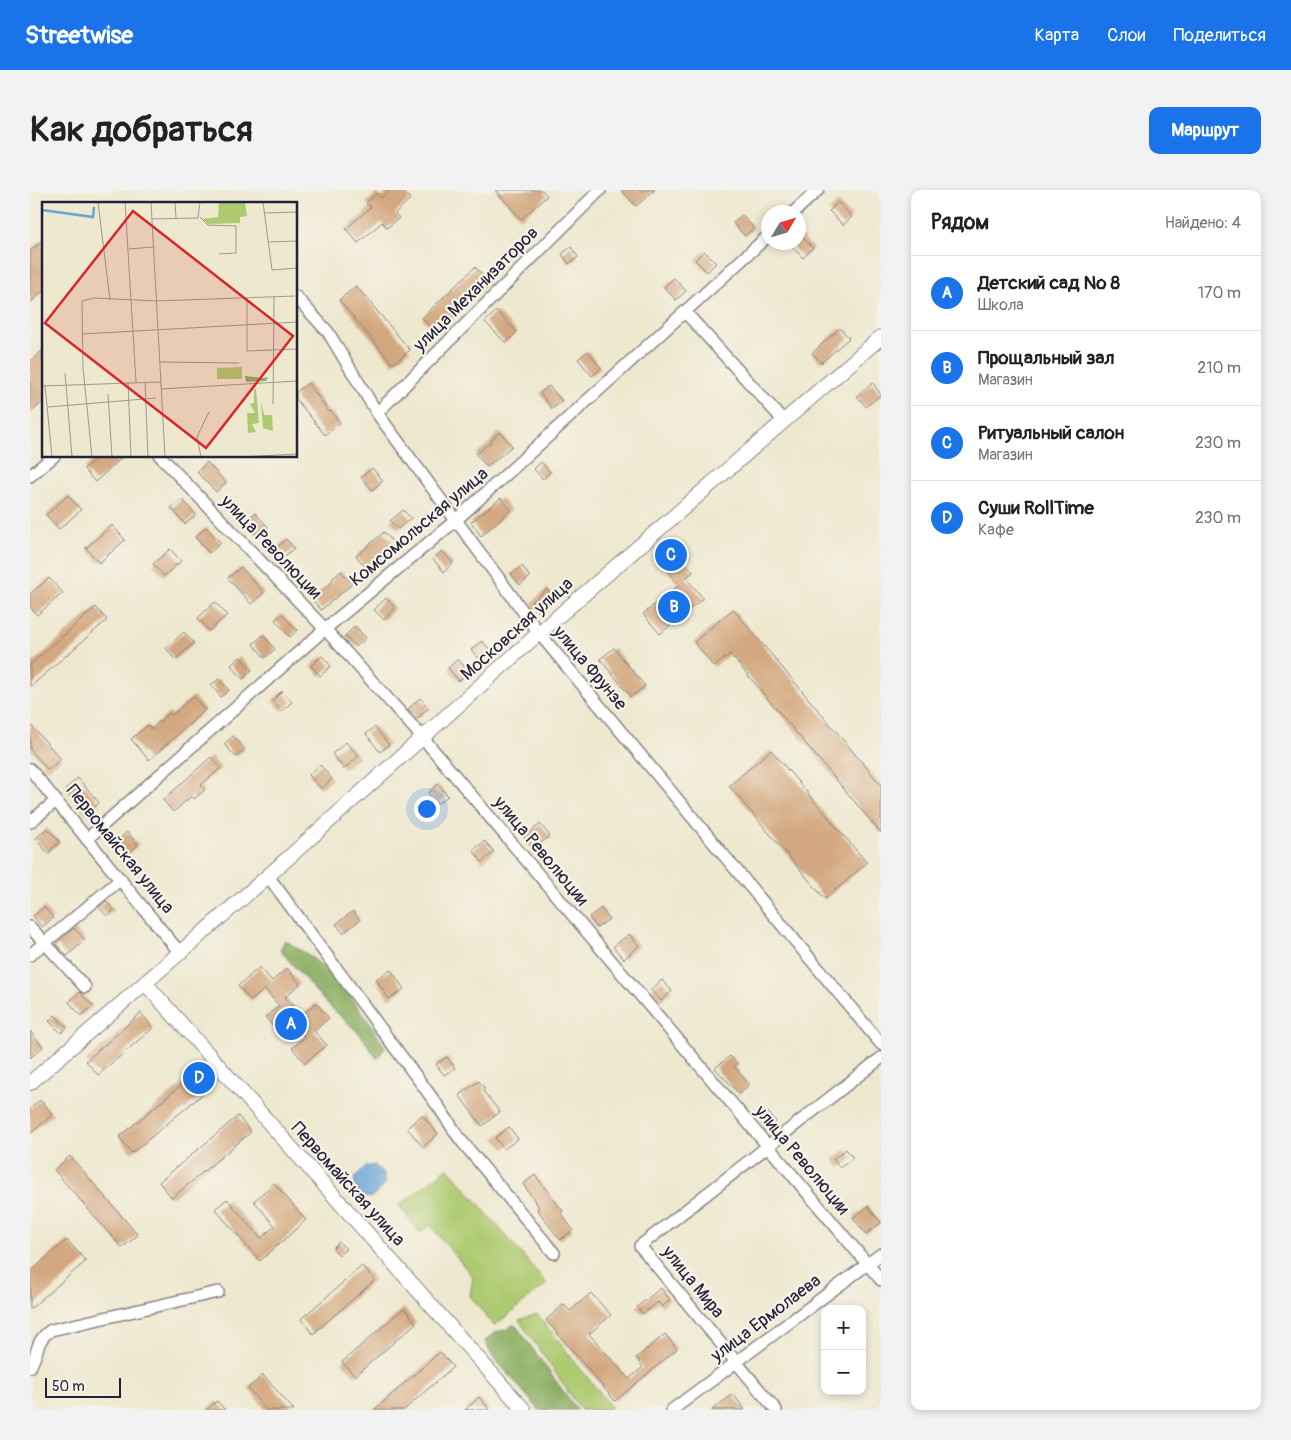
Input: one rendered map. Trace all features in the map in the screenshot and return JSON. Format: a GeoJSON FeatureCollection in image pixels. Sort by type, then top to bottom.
{"type":"FeatureCollection","features":[{"type":"Feature","properties":{"kind":"street","name":"улица Механизаторов"},"geometry":{"type":"LineString","coordinates":[[377,413],[600,190]]}},
{"type":"Feature","properties":{"kind":"street"},"geometry":{"type":"LineString","coordinates":[[802,205],[818,190]]}},
{"type":"Feature","properties":{"kind":"street","name":"Комсомольская улица"},"geometry":{"type":"LineString","coordinates":[[87,839],[325,629],[455,521],[686,313],[761,243]]}},
{"type":"Feature","properties":{"kind":"street","name":"улица Фрунзе"},"geometry":{"type":"LineString","coordinates":[[298,299],[328,332],[377,413],[539,633],[881,1044]]}},
{"type":"Feature","properties":{"kind":"street"},"geometry":{"type":"LineString","coordinates":[[686,313],[784,421]]}},
{"type":"Feature","properties":{"kind":"street","name":"Московская улица"},"geometry":{"type":"LineString","coordinates":[[30,1083],[268,876],[539,633],[881,337]]}},
{"type":"Feature","properties":{"kind":"street"},"geometry":{"type":"LineString","coordinates":[[30,476],[52,458]]}},
{"type":"Feature","properties":{"kind":"street","name":"улица Революции"},"geometry":{"type":"LineString","coordinates":[[162,458],[325,629],[423,738],[766,1147],[881,1280]]}},
{"type":"Feature","properties":{"kind":"street","name":"Первомайская улица"},"geometry":{"type":"LineString","coordinates":[[30,769],[121,878],[180,953]]}},
{"type":"Feature","properties":{"kind":"street"},"geometry":{"type":"LineString","coordinates":[[30,822],[56,800]]}},
{"type":"Feature","properties":{"kind":"street"},"geometry":{"type":"LineString","coordinates":[[268,876],[438,1106],[460,1139],[554,1253]]}},
{"type":"Feature","properties":{"kind":"street"},"geometry":{"type":"LineString","coordinates":[[30,955],[121,878]]}},
{"type":"Feature","properties":{"kind":"street"},"geometry":{"type":"LineString","coordinates":[[30,927],[85,987]]}},
{"type":"Feature","properties":{"kind":"street","name":"Первомайская улица"},"geometry":{"type":"LineString","coordinates":[[145,983],[524,1410]]}},
{"type":"Feature","properties":{"kind":"street"},"geometry":{"type":"LineString","coordinates":[[766,1147],[881,1058]]}},
{"type":"Feature","properties":{"kind":"street","name":"улица Мира"},"geometry":{"type":"LineString","coordinates":[[766,1147],[640,1246],[776,1410]]}},
{"type":"Feature","properties":{"kind":"street","name":"улица Ермолаева"},"geometry":{"type":"LineString","coordinates":[[672,1410],[881,1254]]}},
{"type":"Feature","properties":{"kind":"street"},"geometry":{"type":"LineString","coordinates":[[30,1366],[35,1359],[42,1336],[51,1330],[218,1292]]}},
{"type":"Feature","properties":{"kind":"green space"},"geometry":{"type":"Polygon","coordinates":[[[285,940],[322,966],[352,999],[385,1047],[377,1059],[361,1035],[325,1002],[280,950],[285,940]]]}},
{"type":"Feature","properties":{"kind":"green space"},"geometry":{"type":"Polygon","coordinates":[[[448,1168],[547,1284],[494,1326],[470,1296],[473,1277],[430,1225],[420,1233],[399,1205],[448,1168]]]}},
{"type":"Feature","properties":{"kind":"green space"},"geometry":{"type":"Polygon","coordinates":[[[537,1314],[611,1407],[608,1410],[581,1410],[519,1320],[537,1314]]]}},
{"type":"Feature","properties":{"kind":"green space"},"geometry":{"type":"Polygon","coordinates":[[[513,1325],[517,1327],[577,1410],[539,1410],[491,1354],[485,1341],[494,1333],[513,1325]]]}},
{"type":"Feature","properties":{"kind":"water"},"geometry":{"type":"Polygon","coordinates":[[[375,1165],[385,1176],[385,1185],[371,1198],[362,1196],[354,1187],[355,1177],[365,1167],[375,1165]]]}},
{"type":"Feature","properties":{"kind":"building"},"geometry":{"type":"Polygon","coordinates":[[[390,190],[402,190],[410,199],[395,213],[399,218],[387,228],[382,222],[358,243],[346,229],[371,207],[366,203],[377,193],[381,198],[390,190]]]}},
{"type":"Feature","properties":{"kind":"building"},"geometry":{"type":"Polygon","coordinates":[[[495,190],[542,190],[547,196],[521,219],[495,190]]]}},
{"type":"Feature","properties":{"kind":"building"},"geometry":{"type":"Polygon","coordinates":[[[621,190],[655,190],[636,206],[621,190]]]}},
{"type":"Feature","properties":{"kind":"building"},"geometry":{"type":"Polygon","coordinates":[[[838,202],[852,217],[843,225],[829,211],[838,202]]]}},
{"type":"Feature","properties":{"kind":"building"},"geometry":{"type":"Polygon","coordinates":[[[742,215],[754,228],[745,236],[733,223],[742,215]]]}},
{"type":"Feature","properties":{"kind":"building"},"geometry":{"type":"Polygon","coordinates":[[[42,241],[42,292],[30,303],[30,251],[42,241]]]}},
{"type":"Feature","properties":{"kind":"building"},"geometry":{"type":"Polygon","coordinates":[[[806,241],[813,248],[803,258],[796,250],[806,250],[806,241]]]}},
{"type":"Feature","properties":{"kind":"building"},"geometry":{"type":"Polygon","coordinates":[[[571,247],[578,257],[569,264],[562,254],[571,247]]]}},
{"type":"Feature","properties":{"kind":"building"},"geometry":{"type":"Polygon","coordinates":[[[704,251],[716,263],[707,272],[695,260],[704,251]]]}},
{"type":"Feature","properties":{"kind":"building"},"geometry":{"type":"Polygon","coordinates":[[[475,267],[489,282],[436,333],[422,318],[475,267]]]}},
{"type":"Feature","properties":{"kind":"building"},"geometry":{"type":"Polygon","coordinates":[[[674,278],[686,291],[676,300],[664,287],[674,278]]]}},
{"type":"Feature","properties":{"kind":"building"},"geometry":{"type":"Polygon","coordinates":[[[356,286],[410,350],[393,364],[339,300],[356,286]]]}},
{"type":"Feature","properties":{"kind":"building"},"geometry":{"type":"Polygon","coordinates":[[[496,311],[517,332],[506,343],[485,322],[496,311]]]}},
{"type":"Feature","properties":{"kind":"building"},"geometry":{"type":"Polygon","coordinates":[[[840,328],[849,338],[821,363],[812,353],[840,328]]]}},
{"type":"Feature","properties":{"kind":"building"},"geometry":{"type":"Polygon","coordinates":[[[42,351],[42,403],[30,413],[30,362],[42,351]]]}},
{"type":"Feature","properties":{"kind":"building"},"geometry":{"type":"Polygon","coordinates":[[[588,351],[601,368],[592,376],[578,359],[588,351]]]}},
{"type":"Feature","properties":{"kind":"building"},"geometry":{"type":"Polygon","coordinates":[[[308,383],[329,412],[331,411],[340,423],[325,435],[298,401],[298,390],[308,383]]]}},
{"type":"Feature","properties":{"kind":"building"},"geometry":{"type":"Polygon","coordinates":[[[873,383],[881,395],[866,407],[857,396],[873,383]]]}},
{"type":"Feature","properties":{"kind":"building"},"geometry":{"type":"Polygon","coordinates":[[[549,386],[562,401],[552,409],[540,393],[549,386]]]}},
{"type":"Feature","properties":{"kind":"building"},"geometry":{"type":"Polygon","coordinates":[[[500,432],[512,446],[487,467],[476,454],[500,432]]]}},
{"type":"Feature","properties":{"kind":"building"},"geometry":{"type":"Polygon","coordinates":[[[96,458],[122,458],[95,482],[84,469],[96,458]]]}},
{"type":"Feature","properties":{"kind":"building"},"geometry":{"type":"Polygon","coordinates":[[[207,462],[226,483],[216,492],[197,472],[207,462]]]}},
{"type":"Feature","properties":{"kind":"building"},"geometry":{"type":"Polygon","coordinates":[[[541,462],[550,472],[543,479],[534,469],[541,462]]]}},
{"type":"Feature","properties":{"kind":"building"},"geometry":{"type":"Polygon","coordinates":[[[372,468],[383,481],[372,490],[361,477],[372,468]]]}},
{"type":"Feature","properties":{"kind":"building"},"geometry":{"type":"Polygon","coordinates":[[[68,495],[81,510],[59,529],[46,515],[68,495]]]}},
{"type":"Feature","properties":{"kind":"building"},"geometry":{"type":"Polygon","coordinates":[[[501,498],[511,510],[481,536],[471,522],[501,498]]]}},
{"type":"Feature","properties":{"kind":"building"},"geometry":{"type":"Polygon","coordinates":[[[182,499],[196,515],[185,524],[171,508],[182,499]]]}},
{"type":"Feature","properties":{"kind":"building"},"geometry":{"type":"Polygon","coordinates":[[[403,510],[411,518],[398,529],[390,521],[403,510]]]}},
{"type":"Feature","properties":{"kind":"building"},"geometry":{"type":"Polygon","coordinates":[[[255,513],[268,527],[258,536],[244,522],[255,513]]]}},
{"type":"Feature","properties":{"kind":"building"},"geometry":{"type":"Polygon","coordinates":[[[112,525],[125,540],[99,563],[86,548],[112,525]]]}},
{"type":"Feature","properties":{"kind":"building"},"geometry":{"type":"Polygon","coordinates":[[[206,527],[221,543],[209,553],[195,537],[206,527]]]}},
{"type":"Feature","properties":{"kind":"building"},"geometry":{"type":"Polygon","coordinates":[[[384,532],[396,546],[368,570],[356,556],[384,532]]]}},
{"type":"Feature","properties":{"kind":"building"},"geometry":{"type":"Polygon","coordinates":[[[286,539],[294,548],[279,561],[272,552],[286,539]]]}},
{"type":"Feature","properties":{"kind":"building"},"geometry":{"type":"Polygon","coordinates":[[[671,545],[693,572],[686,578],[703,598],[660,634],[643,614],[679,585],[669,573],[669,560],[662,551],[671,545]]]}},
{"type":"Feature","properties":{"kind":"building"},"geometry":{"type":"Polygon","coordinates":[[[170,549],[181,561],[164,576],[153,564],[170,549]]]}},
{"type":"Feature","properties":{"kind":"building"},"geometry":{"type":"Polygon","coordinates":[[[442,551],[453,563],[444,572],[433,559],[442,551]]]}},
{"type":"Feature","properties":{"kind":"building"},"geometry":{"type":"Polygon","coordinates":[[[522,566],[530,577],[520,585],[511,574],[522,566]]]}},
{"type":"Feature","properties":{"kind":"building"},"geometry":{"type":"Polygon","coordinates":[[[241,567],[264,593],[251,604],[228,578],[241,567]]]}},
{"type":"Feature","properties":{"kind":"building"},"geometry":{"type":"Polygon","coordinates":[[[341,571],[352,584],[321,610],[312,599],[333,581],[332,579],[341,571]]]}},
{"type":"Feature","properties":{"kind":"building"},"geometry":{"type":"Polygon","coordinates":[[[49,578],[63,593],[37,615],[30,607],[30,594],[49,578]]]}},
{"type":"Feature","properties":{"kind":"building"},"geometry":{"type":"Polygon","coordinates":[[[547,589],[555,598],[539,612],[531,603],[547,589]]]}},
{"type":"Feature","properties":{"kind":"building"},"geometry":{"type":"Polygon","coordinates":[[[386,598],[395,608],[384,620],[374,610],[386,598]]]}},
{"type":"Feature","properties":{"kind":"building"},"geometry":{"type":"Polygon","coordinates":[[[215,602],[227,615],[209,631],[198,618],[215,602]]]}},
{"type":"Feature","properties":{"kind":"building"},"geometry":{"type":"Polygon","coordinates":[[[96,607],[107,620],[30,687],[30,665],[96,607]]]}},
{"type":"Feature","properties":{"kind":"building"},"geometry":{"type":"Polygon","coordinates":[[[733,609],[881,785],[881,833],[730,654],[714,667],[694,642],[733,609]]]}},
{"type":"Feature","properties":{"kind":"building"},"geometry":{"type":"Polygon","coordinates":[[[282,614],[297,630],[290,637],[275,620],[282,614]]]}},
{"type":"Feature","properties":{"kind":"building"},"geometry":{"type":"Polygon","coordinates":[[[355,626],[366,638],[356,647],[345,636],[355,626]]]}},
{"type":"Feature","properties":{"kind":"building"},"geometry":{"type":"Polygon","coordinates":[[[184,632],[194,643],[175,660],[166,648],[184,632]]]}},
{"type":"Feature","properties":{"kind":"building"},"geometry":{"type":"Polygon","coordinates":[[[263,635],[275,649],[265,658],[253,644],[263,635]]]}},
{"type":"Feature","properties":{"kind":"building"},"geometry":{"type":"Polygon","coordinates":[[[482,641],[495,655],[484,664],[471,650],[482,641]]]}},
{"type":"Feature","properties":{"kind":"building"},"geometry":{"type":"Polygon","coordinates":[[[614,648],[645,686],[631,697],[600,659],[614,648]]]}},
{"type":"Feature","properties":{"kind":"building"},"geometry":{"type":"Polygon","coordinates":[[[322,656],[331,666],[320,676],[311,666],[322,656]]]}},
{"type":"Feature","properties":{"kind":"building"},"geometry":{"type":"Polygon","coordinates":[[[240,657],[252,670],[243,679],[231,665],[240,657]]]}},
{"type":"Feature","properties":{"kind":"building"},"geometry":{"type":"Polygon","coordinates":[[[458,659],[469,672],[459,681],[448,668],[458,659]]]}},
{"type":"Feature","properties":{"kind":"building"},"geometry":{"type":"Polygon","coordinates":[[[219,679],[229,690],[221,697],[211,685],[219,679]]]}},
{"type":"Feature","properties":{"kind":"building"},"geometry":{"type":"Polygon","coordinates":[[[282,691],[292,702],[282,711],[272,701],[282,691]]]}},
{"type":"Feature","properties":{"kind":"building"},"geometry":{"type":"Polygon","coordinates":[[[193,696],[205,710],[149,760],[131,739],[148,725],[151,729],[169,713],[172,715],[193,696]]]}},
{"type":"Feature","properties":{"kind":"building"},"geometry":{"type":"Polygon","coordinates":[[[420,698],[429,708],[417,719],[408,709],[420,698]]]}},
{"type":"Feature","properties":{"kind":"building"},"geometry":{"type":"Polygon","coordinates":[[[30,724],[61,759],[48,770],[30,749],[30,724]]]}},
{"type":"Feature","properties":{"kind":"building"},"geometry":{"type":"Polygon","coordinates":[[[375,727],[389,745],[380,752],[366,734],[375,727]]]}},
{"type":"Feature","properties":{"kind":"building"},"geometry":{"type":"Polygon","coordinates":[[[233,736],[245,749],[236,757],[224,744],[233,736]]]}},
{"type":"Feature","properties":{"kind":"building"},"geometry":{"type":"Polygon","coordinates":[[[346,742],[359,756],[344,769],[332,754],[346,742]]]}},
{"type":"Feature","properties":{"kind":"building"},"geometry":{"type":"Polygon","coordinates":[[[771,750],[867,863],[825,899],[729,786],[771,750]]]}},
{"type":"Feature","properties":{"kind":"building"},"geometry":{"type":"Polygon","coordinates":[[[211,757],[221,768],[201,785],[205,790],[194,799],[192,796],[173,812],[163,800],[211,757]]]}},
{"type":"Feature","properties":{"kind":"building"},"geometry":{"type":"Polygon","coordinates":[[[320,765],[332,779],[321,789],[309,775],[320,765]]]}},
{"type":"Feature","properties":{"kind":"building"},"geometry":{"type":"Polygon","coordinates":[[[78,778],[99,803],[87,814],[65,789],[78,778]]]}},
{"type":"Feature","properties":{"kind":"building"},"geometry":{"type":"Polygon","coordinates":[[[438,784],[448,796],[437,804],[428,793],[438,784]]]}},
{"type":"Feature","properties":{"kind":"building"},"geometry":{"type":"Polygon","coordinates":[[[540,824],[550,836],[533,849],[524,837],[540,824]]]}},
{"type":"Feature","properties":{"kind":"building"},"geometry":{"type":"Polygon","coordinates":[[[47,828],[60,842],[48,853],[35,839],[47,828]]]}},
{"type":"Feature","properties":{"kind":"building"},"geometry":{"type":"Polygon","coordinates":[[[127,832],[138,845],[125,857],[114,844],[127,832]]]}},
{"type":"Feature","properties":{"kind":"building"},"geometry":{"type":"Polygon","coordinates":[[[485,841],[494,852],[482,862],[473,850],[485,841]]]}},
{"type":"Feature","properties":{"kind":"building"},"geometry":{"type":"Polygon","coordinates":[[[106,901],[114,910],[107,916],[99,907],[106,901]]]}},
{"type":"Feature","properties":{"kind":"building"},"geometry":{"type":"Polygon","coordinates":[[[44,907],[53,918],[42,927],[33,916],[44,907]]]}},
{"type":"Feature","properties":{"kind":"building"},"geometry":{"type":"Polygon","coordinates":[[[601,908],[609,919],[597,928],[589,917],[601,908]]]}},
{"type":"Feature","properties":{"kind":"building"},"geometry":{"type":"Polygon","coordinates":[[[353,911],[360,920],[343,933],[336,924],[353,911]]]}},
{"type":"Feature","properties":{"kind":"building"},"geometry":{"type":"Polygon","coordinates":[[[74,928],[85,940],[67,956],[56,944],[74,928]]]}},
{"type":"Feature","properties":{"kind":"building"},"geometry":{"type":"Polygon","coordinates":[[[629,934],[639,946],[624,959],[613,947],[629,934]]]}},
{"type":"Feature","properties":{"kind":"building"},"geometry":{"type":"Polygon","coordinates":[[[260,967],[272,981],[287,968],[300,984],[285,997],[301,1016],[316,1003],[329,1018],[314,1031],[327,1045],[305,1063],[292,1048],[305,1037],[291,1021],[278,1032],[265,1017],[279,1006],[265,989],[251,1001],[238,986],[260,967]]]}},
{"type":"Feature","properties":{"kind":"building"},"geometry":{"type":"Polygon","coordinates":[[[391,970],[404,989],[389,999],[376,979],[391,970]]]}},
{"type":"Feature","properties":{"kind":"building"},"geometry":{"type":"Polygon","coordinates":[[[662,980],[672,991],[661,1001],[651,990],[662,980]]]}},
{"type":"Feature","properties":{"kind":"building"},"geometry":{"type":"Polygon","coordinates":[[[80,992],[93,1006],[81,1016],[69,1002],[80,992]]]}},
{"type":"Feature","properties":{"kind":"building"},"geometry":{"type":"Polygon","coordinates":[[[141,1013],[153,1028],[98,1075],[86,1061],[141,1013]]]}},
{"type":"Feature","properties":{"kind":"building"},"geometry":{"type":"Polygon","coordinates":[[[55,1015],[67,1028],[61,1033],[49,1021],[55,1015]]]}},
{"type":"Feature","properties":{"kind":"building"},"geometry":{"type":"Polygon","coordinates":[[[30,1031],[43,1047],[30,1058],[30,1031]]]}},
{"type":"Feature","properties":{"kind":"building"},"geometry":{"type":"Polygon","coordinates":[[[730,1056],[738,1064],[735,1067],[749,1085],[739,1094],[715,1068],[730,1056]]]}},
{"type":"Feature","properties":{"kind":"building"},"geometry":{"type":"Polygon","coordinates":[[[447,1057],[455,1068],[444,1075],[436,1064],[447,1057]]]}},
{"type":"Feature","properties":{"kind":"building"},"geometry":{"type":"Polygon","coordinates":[[[198,1071],[211,1087],[132,1153],[119,1137],[198,1071]]]}},
{"type":"Feature","properties":{"kind":"building"},"geometry":{"type":"Polygon","coordinates":[[[479,1081],[485,1089],[483,1091],[500,1112],[482,1126],[459,1095],[479,1081]]]}},
{"type":"Feature","properties":{"kind":"building"},"geometry":{"type":"Polygon","coordinates":[[[40,1100],[53,1114],[30,1134],[30,1109],[40,1100]]]}},
{"type":"Feature","properties":{"kind":"building"},"geometry":{"type":"Polygon","coordinates":[[[768,1112],[776,1122],[768,1129],[760,1119],[768,1112]]]}},
{"type":"Feature","properties":{"kind":"building"},"geometry":{"type":"Polygon","coordinates":[[[422,1115],[438,1134],[423,1147],[407,1128],[422,1115]]]}},
{"type":"Feature","properties":{"kind":"building"},"geometry":{"type":"Polygon","coordinates":[[[238,1116],[251,1132],[172,1198],[159,1182],[238,1116]]]}},
{"type":"Feature","properties":{"kind":"building"},"geometry":{"type":"Polygon","coordinates":[[[509,1127],[518,1139],[504,1149],[495,1138],[509,1127]]]}},
{"type":"Feature","properties":{"kind":"building"},"geometry":{"type":"Polygon","coordinates":[[[846,1149],[853,1158],[840,1168],[833,1159],[846,1149]]]}},
{"type":"Feature","properties":{"kind":"building"},"geometry":{"type":"Polygon","coordinates":[[[70,1156],[138,1235],[122,1248],[54,1170],[70,1156]]]}},
{"type":"Feature","properties":{"kind":"building"},"geometry":{"type":"Polygon","coordinates":[[[535,1175],[563,1211],[561,1213],[573,1230],[560,1240],[537,1209],[539,1207],[523,1184],[535,1175]]]}},
{"type":"Feature","properties":{"kind":"building"},"geometry":{"type":"Polygon","coordinates":[[[274,1183],[306,1220],[260,1261],[215,1209],[227,1199],[261,1238],[275,1226],[254,1201],[274,1183]]]}},
{"type":"Feature","properties":{"kind":"building"},"geometry":{"type":"Polygon","coordinates":[[[868,1206],[881,1223],[866,1234],[853,1218],[868,1206]]]}},
{"type":"Feature","properties":{"kind":"building"},"geometry":{"type":"Polygon","coordinates":[[[67,1240],[86,1261],[30,1309],[30,1272],[67,1240]]]}},
{"type":"Feature","properties":{"kind":"building"},"geometry":{"type":"Polygon","coordinates":[[[339,1242],[346,1249],[339,1255],[333,1248],[339,1242]]]}},
{"type":"Feature","properties":{"kind":"building"},"geometry":{"type":"Polygon","coordinates":[[[362,1266],[375,1280],[313,1334],[301,1319],[362,1266]]]}},
{"type":"Feature","properties":{"kind":"building"},"geometry":{"type":"Polygon","coordinates":[[[661,1288],[670,1300],[662,1307],[658,1302],[643,1314],[637,1307],[661,1288]]]}},
{"type":"Feature","properties":{"kind":"building"},"geometry":{"type":"Polygon","coordinates":[[[591,1293],[611,1315],[589,1334],[629,1379],[643,1367],[636,1358],[665,1334],[677,1349],[615,1401],[546,1320],[564,1304],[570,1311],[591,1293]]]}},
{"type":"Feature","properties":{"kind":"building"},"geometry":{"type":"Polygon","coordinates":[[[404,1308],[416,1323],[355,1376],[342,1362],[404,1308]]]}},
{"type":"Feature","properties":{"kind":"building"},"geometry":{"type":"Polygon","coordinates":[[[440,1352],[453,1367],[404,1410],[374,1410],[440,1352]]]}},
{"type":"Feature","properties":{"kind":"building"},"geometry":{"type":"Polygon","coordinates":[[[263,1375],[294,1410],[266,1410],[248,1388],[263,1375]]]}},
{"type":"Feature","properties":{"kind":"building"},"geometry":{"type":"Polygon","coordinates":[[[733,1394],[745,1410],[712,1410],[733,1394]]]}},
{"type":"Feature","properties":{"kind":"building"},"geometry":{"type":"Polygon","coordinates":[[[479,1397],[490,1410],[465,1410],[479,1397]]]}},
{"type":"Feature","properties":{"kind":"building"},"geometry":{"type":"Polygon","coordinates":[[[217,1401],[225,1410],[206,1410],[217,1401]]]}},
{"type":"Feature","properties":{"kind":"place","name":"Ритуальный салон"},"geometry":{"type":"Point","coordinates":[671,555]}},
{"type":"Feature","properties":{"kind":"place","name":"Прощальный зал"},"geometry":{"type":"Point","coordinates":[674,607]}},
{"type":"Feature","properties":{"kind":"place","name":"Детский сад № 8"},"geometry":{"type":"Point","coordinates":[291,1024]}},
{"type":"Feature","properties":{"kind":"place","name":"Суши RollTime"},"geometry":{"type":"Point","coordinates":[199,1078]}}]}
